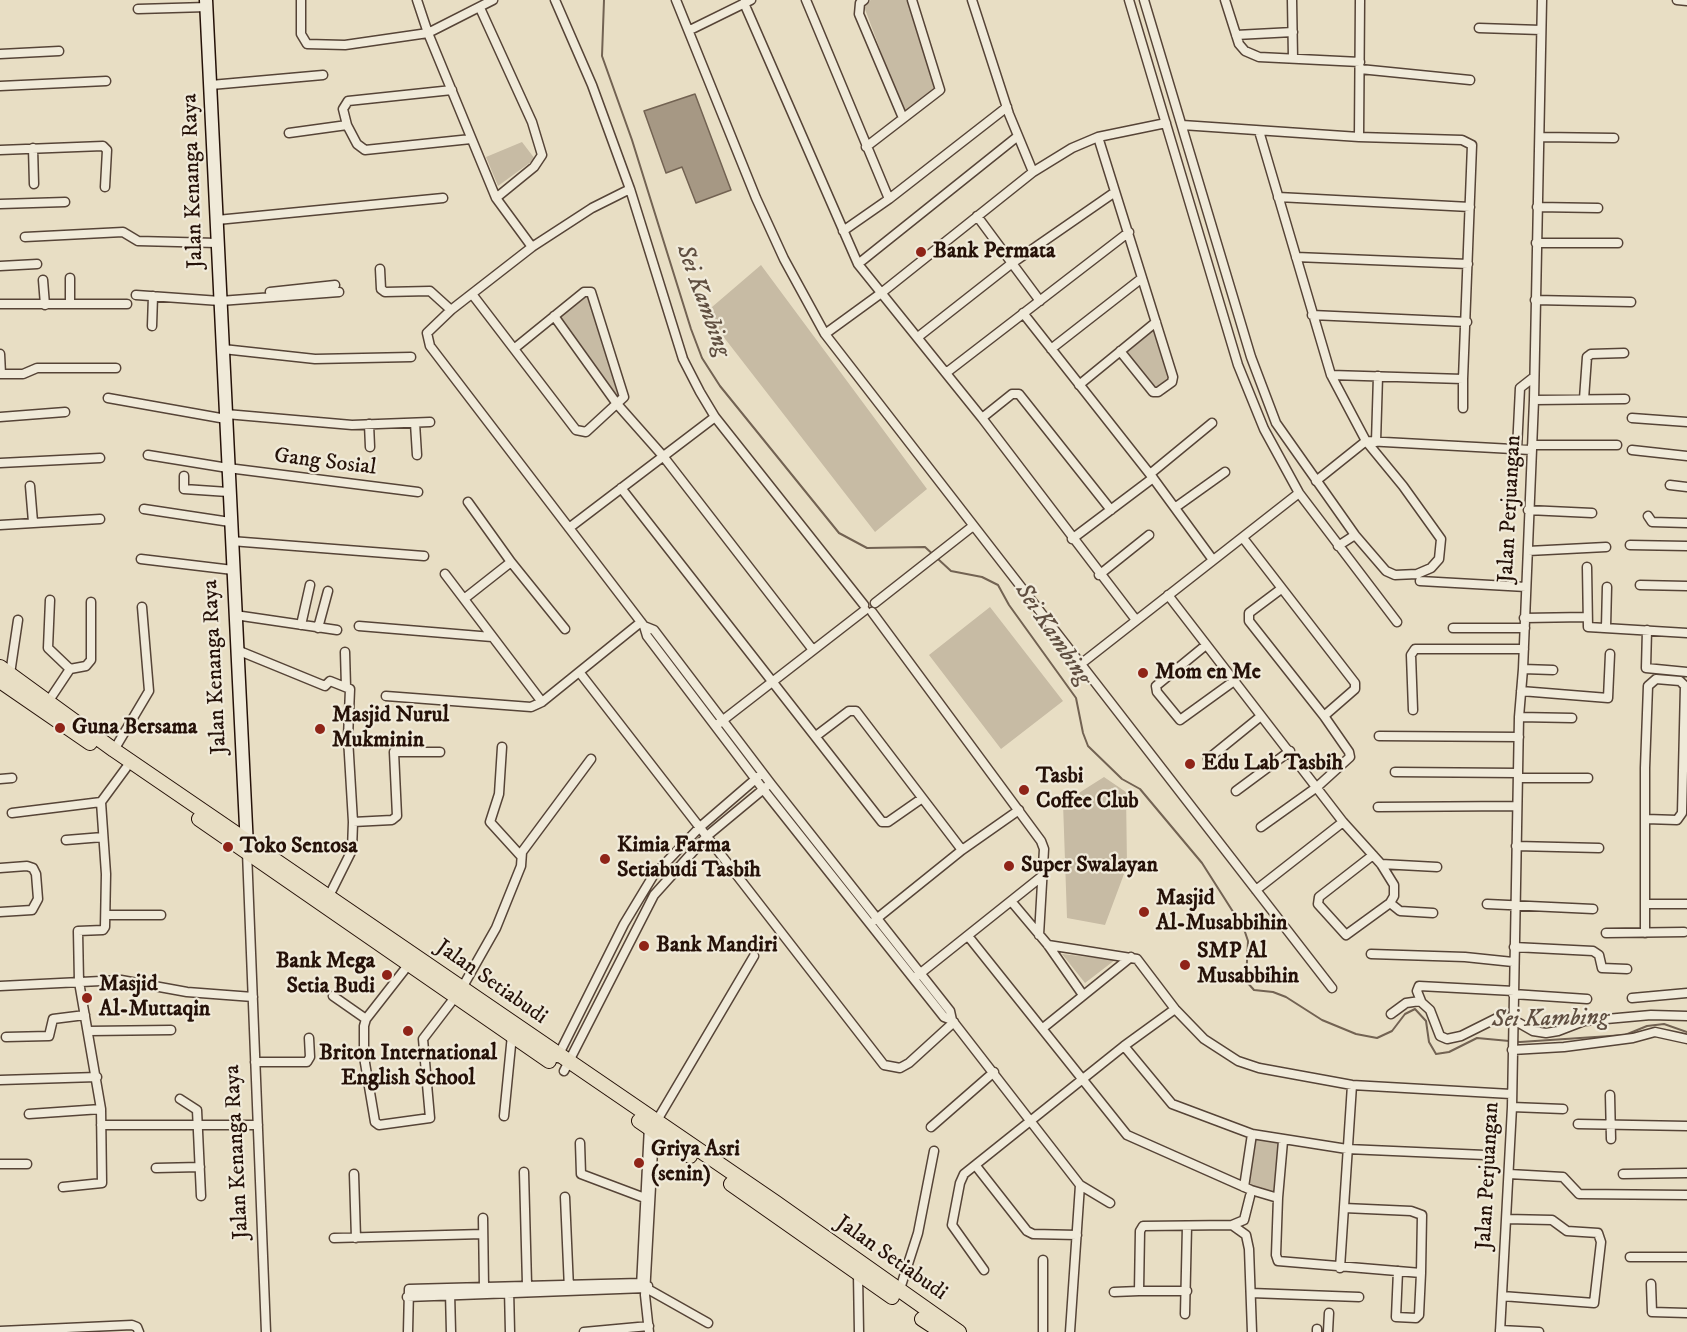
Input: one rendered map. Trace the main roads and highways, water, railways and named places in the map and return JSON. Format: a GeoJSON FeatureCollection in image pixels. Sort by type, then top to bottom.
{"type":"FeatureCollection","features":[{"type":"Feature","properties":{"kind":"main road","name":"Jalan Setiabudi"},"geometry":{"type":"LineString","coordinates":[[3,674],[126,768],[329,896],[561,1063],[775,1202],[899,1292],[959,1332]]}},
{"type":"Feature","properties":{"kind":"main road","name":"Jalan Setiabudi"},"geometry":{"type":"LineString","coordinates":[[40,701],[114,750],[410,964],[460,992],[512,1035],[561,1063]]}},
{"type":"Feature","properties":{"kind":"main road","name":"Jalan Setiabudi"},"geometry":{"type":"LineString","coordinates":[[655,1124],[858,1274],[942,1332]]}},
{"type":"Feature","properties":{"kind":"waterway","name":"Sei Kambing"},"geometry":{"type":"LineString","coordinates":[[604,0],[602,56],[632,140],[691,329],[702,358],[720,386],[839,533],[867,548],[925,547],[951,571],[982,577],[998,585],[1009,605],[1076,698],[1088,746],[1122,779],[1140,789],[1202,863],[1244,929],[1248,941],[1246,981],[1254,990],[1273,992],[1286,997],[1322,1020],[1356,1034],[1377,1038],[1392,1031],[1405,1014],[1415,1009],[1426,1021],[1429,1042],[1436,1054],[1449,1052],[1477,1038],[1520,1042],[1625,1035],[1647,1026],[1664,1024],[1687,1032]]}},
{"type":"Feature","properties":{"kind":"place","name":"Bank Permata"},"geometry":{"type":"Point","coordinates":[921,252]}},
{"type":"Feature","properties":{"kind":"place","name":"Mom en Me"},"geometry":{"type":"Point","coordinates":[1143,673]}},
{"type":"Feature","properties":{"kind":"place","name":"Guna Bersama"},"geometry":{"type":"Point","coordinates":[60,728]}},
{"type":"Feature","properties":{"kind":"place","name":"Masjid Nurul Mukminin"},"geometry":{"type":"Point","coordinates":[320,729]}},
{"type":"Feature","properties":{"kind":"place","name":"Edu Lab Tasbih"},"geometry":{"type":"Point","coordinates":[1190,764]}},
{"type":"Feature","properties":{"kind":"place","name":"Tasbi Coffee Club"},"geometry":{"type":"Point","coordinates":[1024,790]}},
{"type":"Feature","properties":{"kind":"place","name":"Toko Sentosa"},"geometry":{"type":"Point","coordinates":[228,847]}},
{"type":"Feature","properties":{"kind":"place","name":"Kimia Farma Setiabudi Tasbih"},"geometry":{"type":"Point","coordinates":[605,859]}},
{"type":"Feature","properties":{"kind":"place","name":"Super Swalayan"},"geometry":{"type":"Point","coordinates":[1009,866]}},
{"type":"Feature","properties":{"kind":"place","name":"Masjid Al-Musabbihin"},"geometry":{"type":"Point","coordinates":[1144,912]}},
{"type":"Feature","properties":{"kind":"place","name":"Bank Mandiri"},"geometry":{"type":"Point","coordinates":[644,946]}},
{"type":"Feature","properties":{"kind":"place","name":"SMP Al Musabbihin"},"geometry":{"type":"Point","coordinates":[1185,965]}},
{"type":"Feature","properties":{"kind":"place","name":"Bank Mega Setia Budi"},"geometry":{"type":"Point","coordinates":[387,975]}},
{"type":"Feature","properties":{"kind":"place","name":"Masjid Al-Muttaqin"},"geometry":{"type":"Point","coordinates":[87,998]}},
{"type":"Feature","properties":{"kind":"place","name":"Briton International English School"},"geometry":{"type":"Point","coordinates":[408,1031]}},
{"type":"Feature","properties":{"kind":"place","name":"Griya Asri (senin)"},"geometry":{"type":"Point","coordinates":[639,1163]}}]}
